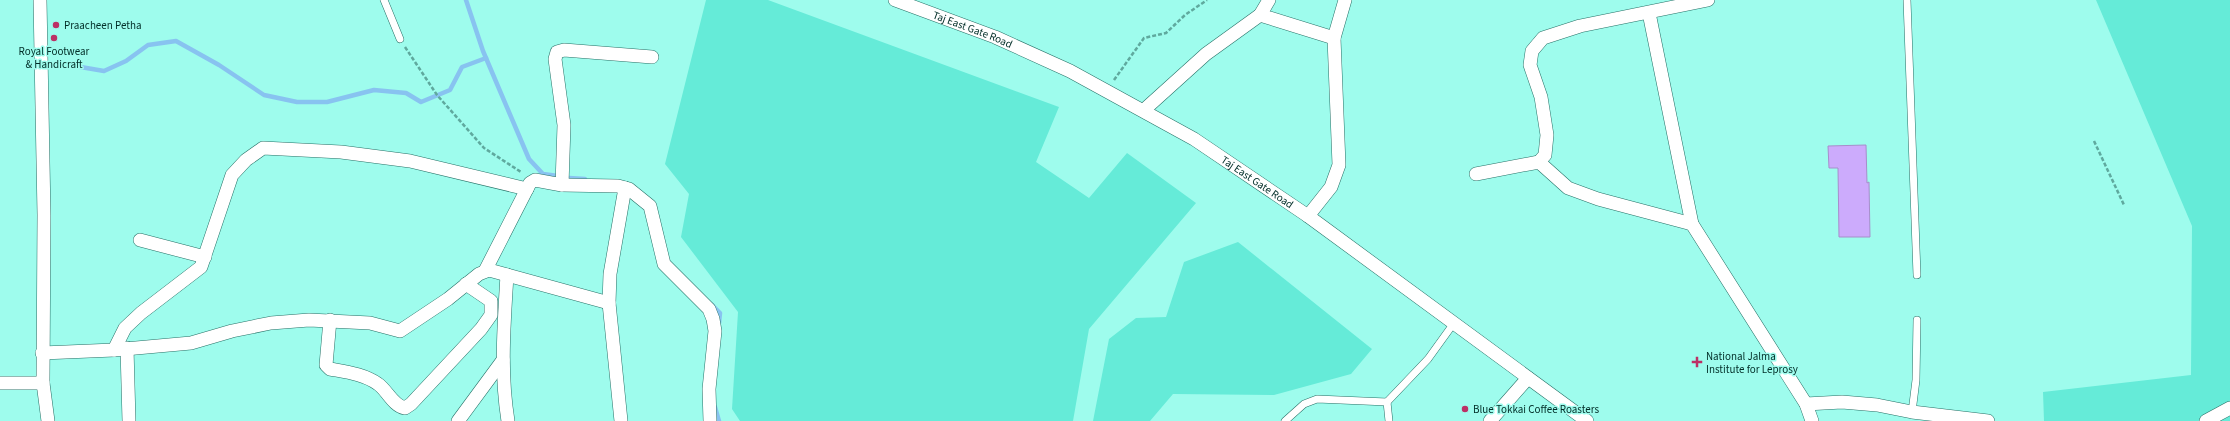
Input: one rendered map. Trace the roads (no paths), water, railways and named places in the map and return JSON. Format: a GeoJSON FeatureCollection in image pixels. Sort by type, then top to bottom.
{"type":"FeatureCollection","features":[{"type":"Feature","properties":{"kind":"street"},"geometry":{"type":"LineString","coordinates":[[40,0],[44,215],[42,353],[43,383],[48,421]]}},
{"type":"Feature","properties":{"kind":"street","name":"Taj East Gate Road"},"geometry":{"type":"LineString","coordinates":[[895,0],[995,37],[1070,71],[1144,110],[1194,139],[1308,216],[1587,421]]}},
{"type":"Feature","properties":{"kind":"street"},"geometry":{"type":"LineString","coordinates":[[1144,110],[1206,54],[1260,15],[1269,0]]}},
{"type":"Feature","properties":{"kind":"street"},"geometry":{"type":"LineString","coordinates":[[1308,216],[1331,187],[1339,165],[1334,38],[1345,0]]}},
{"type":"Feature","properties":{"kind":"street"},"geometry":{"type":"LineString","coordinates":[[1476,174],[1540,162],[1544,155],[1548,135],[1541,97],[1530,65],[1532,51],[1543,38],[1580,26],[1708,0]]}},
{"type":"Feature","properties":{"kind":"street"},"geometry":{"type":"LineString","coordinates":[[1649,13],[1692,224],[1806,404],[1812,421]]}},
{"type":"Feature","properties":{"kind":"street"},"geometry":{"type":"LineString","coordinates":[[1260,15],[1334,38]]}},
{"type":"Feature","properties":{"kind":"street"},"geometry":{"type":"LineString","coordinates":[[562,185],[564,125],[555,59],[557,52],[564,50],[652,57]]}},
{"type":"Feature","properties":{"kind":"street"},"geometry":{"type":"LineString","coordinates":[[129,421],[120,349],[125,328],[141,313],[201,267],[232,176],[246,160],[263,148],[341,152],[410,161],[530,185],[625,188],[638,195],[650,206],[664,264],[709,308],[715,331],[710,389],[710,421]]}},
{"type":"Feature","properties":{"kind":"street"},"geometry":{"type":"LineString","coordinates":[[1540,162],[1568,188],[1598,199],[1692,224]]}},
{"type":"Feature","properties":{"kind":"street"},"geometry":{"type":"LineString","coordinates":[[485,271],[530,185]]}},
{"type":"Feature","properties":{"kind":"street"},"geometry":{"type":"LineString","coordinates":[[621,421],[609,303],[610,274],[625,188]]}},
{"type":"Feature","properties":{"kind":"street"},"geometry":{"type":"LineString","coordinates":[[140,240],[205,256]]}},
{"type":"Feature","properties":{"kind":"street"},"geometry":{"type":"LineString","coordinates":[[42,353],[120,349],[191,343],[232,331],[271,323],[330,320],[370,323],[400,331],[448,299],[479,274],[485,271],[492,271],[609,303]]}},
{"type":"Feature","properties":{"kind":"street"},"geometry":{"type":"LineString","coordinates":[[507,275],[503,387],[508,421]]}},
{"type":"Feature","properties":{"kind":"street"},"geometry":{"type":"LineString","coordinates":[[330,320],[326,365],[330,369],[366,377],[378,384],[398,405],[405,408],[411,404],[481,329],[491,315],[491,302],[466,284]]}},
{"type":"Feature","properties":{"kind":"street"},"geometry":{"type":"LineString","coordinates":[[458,421],[503,360]]}},
{"type":"Feature","properties":{"kind":"street"},"geometry":{"type":"LineString","coordinates":[[1490,421],[1528,378]]}},
{"type":"Feature","properties":{"kind":"street"},"geometry":{"type":"LineString","coordinates":[[0,383],[43,383]]}},
{"type":"Feature","properties":{"kind":"street"},"geometry":{"type":"LineString","coordinates":[[1806,404],[1842,402],[1878,405],[1912,412],[1988,421]]}},
{"type":"Feature","properties":{"kind":"street"},"geometry":{"type":"LineString","coordinates":[[2206,421],[2230,408]]}},
{"type":"Feature","properties":{"kind":"lane"},"geometry":{"type":"LineString","coordinates":[[384,0],[400,39]]}},
{"type":"Feature","properties":{"kind":"lane"},"geometry":{"type":"LineString","coordinates":[[1908,0],[1917,275]]}},
{"type":"Feature","properties":{"kind":"lane"},"geometry":{"type":"LineString","coordinates":[[1912,412],[1916,380],[1917,320]]}},
{"type":"Feature","properties":{"kind":"lane"},"geometry":{"type":"LineString","coordinates":[[1285,421],[1304,404],[1317,400],[1387,402],[1428,359],[1454,323]]}},
{"type":"Feature","properties":{"kind":"lane"},"geometry":{"type":"LineString","coordinates":[[1387,402],[1389,421]]}},
{"type":"Feature","properties":{"kind":"waterway"},"geometry":{"type":"LineString","coordinates":[[466,0],[483,51],[529,159],[543,174],[558,176]]}},
{"type":"Feature","properties":{"kind":"waterway"},"geometry":{"type":"LineString","coordinates":[[69,65],[104,71],[126,61],[148,45],[176,41],[219,65],[264,95],[297,102],[327,102],[374,90],[406,93],[421,102],[450,90],[462,67],[486,58]]}},
{"type":"Feature","properties":{"kind":"waterway"},"geometry":{"type":"LineString","coordinates":[[569,178],[585,179]]}},
{"type":"Feature","properties":{"kind":"waterway"},"geometry":{"type":"LineString","coordinates":[[712,305],[720,313],[719,323]]}},
{"type":"Feature","properties":{"kind":"waterway"},"geometry":{"type":"LineString","coordinates":[[715,407],[719,421]]}},
{"type":"Feature","properties":{"kind":"place","name":"Praacheen Petha"},"geometry":{"type":"Point","coordinates":[56,25]}},
{"type":"Feature","properties":{"kind":"place","name":"Royal Footwear & Handicraft"},"geometry":{"type":"Point","coordinates":[54,38]}},
{"type":"Feature","properties":{"kind":"place","name":"National Jalma Institute for Leprosy"},"geometry":{"type":"Point","coordinates":[1697,362]}},
{"type":"Feature","properties":{"kind":"place","name":"Blue Tokkai Coffee Roasters"},"geometry":{"type":"Point","coordinates":[1465,409]}}]}
